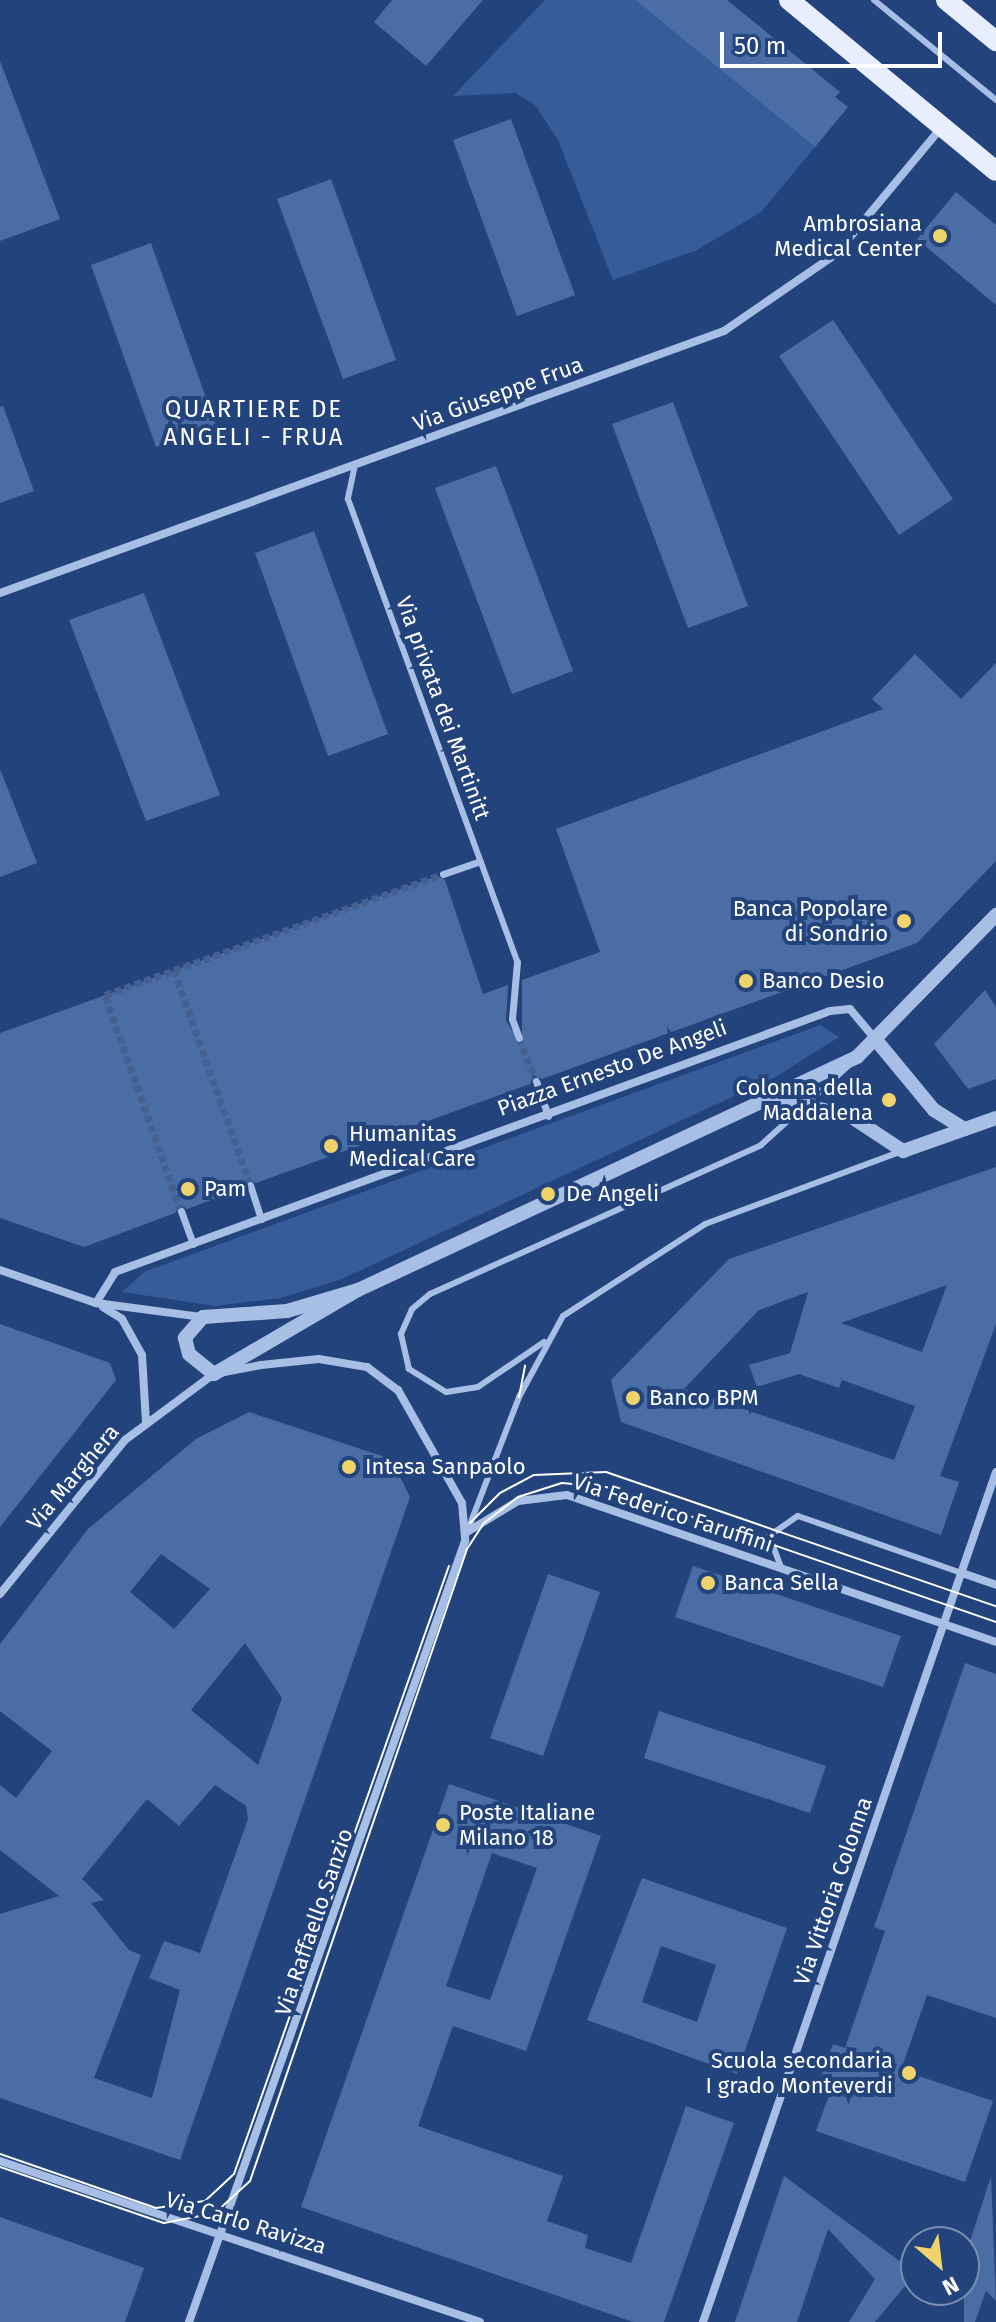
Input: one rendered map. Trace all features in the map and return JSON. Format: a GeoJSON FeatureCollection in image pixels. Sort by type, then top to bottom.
{"type":"FeatureCollection","features":[{"type":"Feature","properties":{"kind":"main road"},"geometry":{"type":"LineString","coordinates":[[789,0],[996,171]]}},
{"type":"Feature","properties":{"kind":"main road"},"geometry":{"type":"LineString","coordinates":[[946,0],[996,41]]}},
{"type":"Feature","properties":{"kind":"street","name":"Via Giuseppe Frua"},"geometry":{"type":"LineString","coordinates":[[0,593],[749,318],[836,254],[942,127]]}},
{"type":"Feature","properties":{"kind":"street"},"geometry":{"type":"LineString","coordinates":[[443,874],[480,861]]}},
{"type":"Feature","properties":{"kind":"street"},"geometry":{"type":"LineString","coordinates":[[146,1422],[214,1374],[358,1290],[777,1099],[857,1057],[996,915]]}},
{"type":"Feature","properties":{"kind":"street"},"geometry":{"type":"LineString","coordinates":[[517,962],[512,1019],[519,1038]]}},
{"type":"Feature","properties":{"kind":"street","name":"Piazza Ernesto De Angeli"},"geometry":{"type":"LineString","coordinates":[[96,1303],[115,1272],[830,1011],[850,1009],[934,1110],[965,1129]]}},
{"type":"Feature","properties":{"kind":"street"},"geometry":{"type":"LineString","coordinates":[[536,1081],[548,1116]]}},
{"type":"Feature","properties":{"kind":"street"},"geometry":{"type":"LineString","coordinates":[[777,1099],[850,1116],[903,1151],[996,1118]]}},
{"type":"Feature","properties":{"kind":"street"},"geometry":{"type":"LineString","coordinates":[[250,1185],[261,1219]]}},
{"type":"Feature","properties":{"kind":"street"},"geometry":{"type":"LineString","coordinates":[[181,1211],[193,1244]]}},
{"type":"Feature","properties":{"kind":"street"},"geometry":{"type":"LineString","coordinates":[[0,1270],[96,1303],[203,1317],[287,1311],[358,1290]]}},
{"type":"Feature","properties":{"kind":"street"},"geometry":{"type":"LineString","coordinates":[[96,1303],[122,1319],[142,1355],[146,1422]]}},
{"type":"Feature","properties":{"kind":"street"},"geometry":{"type":"LineString","coordinates":[[203,1317],[185,1338],[189,1354],[214,1374],[305,1359],[367,1367],[398,1390],[430,1438],[467,1532]]}},
{"type":"Feature","properties":{"kind":"street","name":"Via Marghera"},"geometry":{"type":"LineString","coordinates":[[0,1594],[146,1422]]}},
{"type":"Feature","properties":{"kind":"street","name":"Via Vittoria Colonna"},"geometry":{"type":"LineString","coordinates":[[703,2322],[996,1472]]}},
{"type":"Feature","properties":{"kind":"street","name":"Via Federico Faruffini"},"geometry":{"type":"LineString","coordinates":[[467,1532],[518,1501],[567,1495],[996,1642]]}},
{"type":"Feature","properties":{"kind":"street","name":"Via Raffaello Sanzio"},"geometry":{"type":"LineString","coordinates":[[189,2322],[467,1532]]}},
{"type":"Feature","properties":{"kind":"street","name":"Via Federico Faruffini"},"geometry":{"type":"LineString","coordinates":[[962,1573],[996,1585]]}},
{"type":"Feature","properties":{"kind":"street","name":"Via Carlo Ravizza"},"geometry":{"type":"LineString","coordinates":[[0,2161],[220,2229],[480,2322]]}},
{"type":"Feature","properties":{"kind":"lane"},"geometry":{"type":"LineString","coordinates":[[874,0],[996,100]]}},
{"type":"Feature","properties":{"kind":"lane","name":"Via privata dei Martinitt"},"geometry":{"type":"LineString","coordinates":[[355,465],[348,499],[517,962]]}},
{"type":"Feature","properties":{"kind":"lane"},"geometry":{"type":"LineString","coordinates":[[857,1057],[807,1105],[742,1154],[430,1294],[412,1309],[401,1334],[409,1369],[446,1392],[486,1383],[544,1342],[573,1309],[705,1224],[903,1151]]}},
{"type":"Feature","properties":{"kind":"lane"},"geometry":{"type":"LineString","coordinates":[[467,1532],[544,1342]]}},
{"type":"Feature","properties":{"kind":"lane","name":"Via Federico Faruffini"},"geometry":{"type":"LineString","coordinates":[[781,1567],[769,1536],[798,1516],[962,1573]]}},
{"type":"Feature","properties":{"kind":"shaded area"},"geometry":{"type":"Polygon","coordinates":[[[545,0],[635,0],[815,147],[761,212],[697,250],[613,280],[558,140],[535,105],[515,93],[453,96],[545,0]]]}},
{"type":"Feature","properties":{"kind":"shaded area"},"geometry":{"type":"Polygon","coordinates":[[[820,1025],[839,1037],[777,1076],[342,1279],[281,1298],[215,1306],[122,1292],[144,1272],[820,1025]]]}},
{"type":"Feature","properties":{"kind":"building"},"geometry":{"type":"Polygon","coordinates":[[[392,0],[483,0],[426,66],[374,22],[392,0]]]}},
{"type":"Feature","properties":{"kind":"building"},"geometry":{"type":"Polygon","coordinates":[[[635,0],[727,0],[840,92],[835,97],[848,107],[815,147],[635,0]]]}},
{"type":"Feature","properties":{"kind":"building"},"geometry":{"type":"Polygon","coordinates":[[[0,61],[60,219],[0,241],[0,61]]]}},
{"type":"Feature","properties":{"kind":"building"},"geometry":{"type":"Polygon","coordinates":[[[511,119],[575,295],[517,316],[453,140],[511,119]]]}},
{"type":"Feature","properties":{"kind":"building"},"geometry":{"type":"Polygon","coordinates":[[[331,179],[396,360],[343,379],[277,199],[331,179]]]}},
{"type":"Feature","properties":{"kind":"building"},"geometry":{"type":"Polygon","coordinates":[[[956,192],[996,225],[996,305],[917,239],[956,192]]]}},
{"type":"Feature","properties":{"kind":"building"},"geometry":{"type":"Polygon","coordinates":[[[151,243],[216,426],[156,447],[91,265],[151,243]]]}},
{"type":"Feature","properties":{"kind":"building"},"geometry":{"type":"Polygon","coordinates":[[[833,320],[953,499],[899,535],[779,356],[833,320]]]}},
{"type":"Feature","properties":{"kind":"building"},"geometry":{"type":"Polygon","coordinates":[[[673,402],[748,606],[688,628],[612,424],[673,402]]]}},
{"type":"Feature","properties":{"kind":"building"},"geometry":{"type":"Polygon","coordinates":[[[3,406],[34,491],[0,503],[0,407],[3,406]]]}},
{"type":"Feature","properties":{"kind":"building"},"geometry":{"type":"Polygon","coordinates":[[[496,466],[573,671],[512,694],[435,488],[496,466]]]}},
{"type":"Feature","properties":{"kind":"building"},"geometry":{"type":"Polygon","coordinates":[[[314,531],[388,734],[328,756],[255,553],[314,531]]]}},
{"type":"Feature","properties":{"kind":"building"},"geometry":{"type":"Polygon","coordinates":[[[144,593],[220,795],[146,821],[69,620],[144,593]]]}},
{"type":"Feature","properties":{"kind":"building"},"geometry":{"type":"Polygon","coordinates":[[[915,654],[961,699],[996,663],[996,861],[917,943],[542,1079],[533,1075],[530,1084],[256,1183],[247,1179],[244,1188],[187,1209],[180,1205],[175,1213],[84,1247],[0,1218],[0,1033],[437,876],[445,880],[483,994],[508,985],[506,1021],[522,1044],[522,980],[600,952],[556,829],[883,709],[872,699],[915,654]]]}},
{"type":"Feature","properties":{"kind":"building"},"geometry":{"type":"Polygon","coordinates":[[[0,769],[37,863],[0,877],[0,769]]]}},
{"type":"Feature","properties":{"kind":"building"},"geometry":{"type":"Polygon","coordinates":[[[985,990],[996,1007],[996,1079],[968,1089],[934,1044],[985,990]]]}},
{"type":"Feature","properties":{"kind":"building"},"geometry":{"type":"Polygon","coordinates":[[[996,1167],[996,1324],[940,1476],[959,1482],[941,1535],[621,1422],[611,1380],[729,1259],[996,1167]],[[947,1285],[841,1323],[922,1352],[947,1285]],[[808,1292],[759,1310],[684,1389],[894,1460],[915,1406],[842,1380],[839,1388],[799,1374],[757,1387],[749,1365],[790,1353],[808,1292]]]}},
{"type":"Feature","properties":{"kind":"building"},"geometry":{"type":"Polygon","coordinates":[[[0,1324],[110,1363],[116,1380],[0,1527],[0,1324]]]}},
{"type":"Feature","properties":{"kind":"building"},"geometry":{"type":"Polygon","coordinates":[[[249,1412],[391,1459],[410,1497],[180,2160],[0,2098],[0,1914],[59,1896],[0,1850],[0,1785],[16,1798],[52,1751],[0,1711],[0,1644],[88,1529],[196,1439],[249,1412]],[[161,1554],[130,1592],[174,1629],[210,1589],[161,1554]],[[245,1643],[191,1710],[258,1765],[282,1698],[245,1643]],[[215,1785],[179,1826],[147,1799],[82,1879],[104,1900],[91,1903],[129,1950],[141,1955],[94,2078],[152,2098],[180,1990],[149,1978],[164,1941],[200,1953],[248,1819],[246,1806],[215,1785]]]}},
{"type":"Feature","properties":{"kind":"building"},"geometry":{"type":"Polygon","coordinates":[[[693,1566],[901,1636],[883,1687],[675,1617],[693,1566]]]}},
{"type":"Feature","properties":{"kind":"building"},"geometry":{"type":"Polygon","coordinates":[[[548,1574],[600,1592],[543,1756],[490,1738],[548,1574]]]}},
{"type":"Feature","properties":{"kind":"building"},"geometry":{"type":"Polygon","coordinates":[[[965,1663],[996,1674],[996,2018],[927,1995],[901,2070],[993,2101],[965,2182],[816,2131],[832,2087],[819,2083],[833,2044],[845,2048],[885,1931],[874,1927],[965,1663]]]}},
{"type":"Feature","properties":{"kind":"building"},"geometry":{"type":"Polygon","coordinates":[[[659,1711],[826,1766],[810,1813],[644,1758],[659,1711]]]}},
{"type":"Feature","properties":{"kind":"building"},"geometry":{"type":"Polygon","coordinates":[[[449,1784],[601,1836],[526,2051],[453,2026],[418,2126],[563,2176],[547,2221],[588,2235],[585,2248],[631,2263],[686,2106],[734,2123],[664,2322],[633,2322],[301,2207],[449,1784]],[[492,1853],[446,1986],[490,2000],[537,1868],[492,1853]]]}},
{"type":"Feature","properties":{"kind":"building"},"geometry":{"type":"Polygon","coordinates":[[[642,1878],[787,1928],[737,2074],[587,2020],[642,1878]],[[661,1946],[642,2002],[697,2022],[716,1965],[661,1946]]]}},
{"type":"Feature","properties":{"kind":"building"},"geometry":{"type":"Polygon","coordinates":[[[784,2176],[900,2261],[900,2292],[875,2322],[849,2322],[875,2279],[828,2229],[797,2322],[735,2322],[784,2176]]]}},
{"type":"Feature","properties":{"kind":"building"},"geometry":{"type":"Polygon","coordinates":[[[991,2176],[996,2301],[986,2291],[975,2322],[964,2322],[964,2306],[980,2306],[980,2226],[975,2226],[991,2176]]]}},
{"type":"Feature","properties":{"kind":"building"},"geometry":{"type":"Polygon","coordinates":[[[0,2217],[144,2268],[125,2322],[0,2322],[0,2217]]]}},
{"type":"Feature","properties":{"kind":"tunnel"},"geometry":{"type":"LineString","coordinates":[[181,1211],[105,995],[443,874]]}},
{"type":"Feature","properties":{"kind":"tunnel"},"geometry":{"type":"LineString","coordinates":[[174,970],[250,1185]]}},
{"type":"Feature","properties":{"kind":"tunnel"},"geometry":{"type":"LineString","coordinates":[[519,1038],[536,1081]]}},
{"type":"Feature","properties":{"kind":"tram line"},"geometry":{"type":"LineString","coordinates":[[519,1397],[525,1366]]}},
{"type":"Feature","properties":{"kind":"tram line"},"geometry":{"type":"LineString","coordinates":[[470,1523],[500,1493],[534,1475],[606,1472],[996,1606]]}},
{"type":"Feature","properties":{"kind":"tram line"},"geometry":{"type":"LineString","coordinates":[[0,2167],[164,2223],[215,2213],[250,2181],[467,1549],[484,1523],[518,1497],[562,1483],[606,1487],[996,1622]]}},
{"type":"Feature","properties":{"kind":"tram line"},"geometry":{"type":"LineString","coordinates":[[0,2154],[156,2208],[205,2201],[234,2174],[449,1566]]}},
{"type":"Feature","properties":{"kind":"place","name":"Ambrosiana Medical Center"},"geometry":{"type":"Point","coordinates":[940,236]}},
{"type":"Feature","properties":{"kind":"place","name":"Banca Popolare di Sondrio"},"geometry":{"type":"Point","coordinates":[904,921]}},
{"type":"Feature","properties":{"kind":"place","name":"Banco Desio"},"geometry":{"type":"Point","coordinates":[746,981]}},
{"type":"Feature","properties":{"kind":"place","name":"Colonna della Maddalena"},"geometry":{"type":"Point","coordinates":[889,1100]}},
{"type":"Feature","properties":{"kind":"place","name":"Humanitas Medical Care"},"geometry":{"type":"Point","coordinates":[331,1146]}},
{"type":"Feature","properties":{"kind":"place","name":"Pam"},"geometry":{"type":"Point","coordinates":[188,1189]}},
{"type":"Feature","properties":{"kind":"place","name":"De Angeli"},"geometry":{"type":"Point","coordinates":[548,1194]}},
{"type":"Feature","properties":{"kind":"place","name":"Banco BPM"},"geometry":{"type":"Point","coordinates":[633,1398]}},
{"type":"Feature","properties":{"kind":"place","name":"Intesa Sanpaolo"},"geometry":{"type":"Point","coordinates":[349,1467]}},
{"type":"Feature","properties":{"kind":"place","name":"Banca Sella"},"geometry":{"type":"Point","coordinates":[708,1583]}},
{"type":"Feature","properties":{"kind":"place","name":"Poste Italiane Milano 18"},"geometry":{"type":"Point","coordinates":[443,1825]}},
{"type":"Feature","properties":{"kind":"place","name":"Scuola secondaria I grado Monteverdi"},"geometry":{"type":"Point","coordinates":[909,2073]}},
{"type":"Feature","properties":{"kind":"district","name":"QUARTIERE DE ANGELI - FRUA"},"geometry":{"type":"Point","coordinates":[254,424]}}]}
